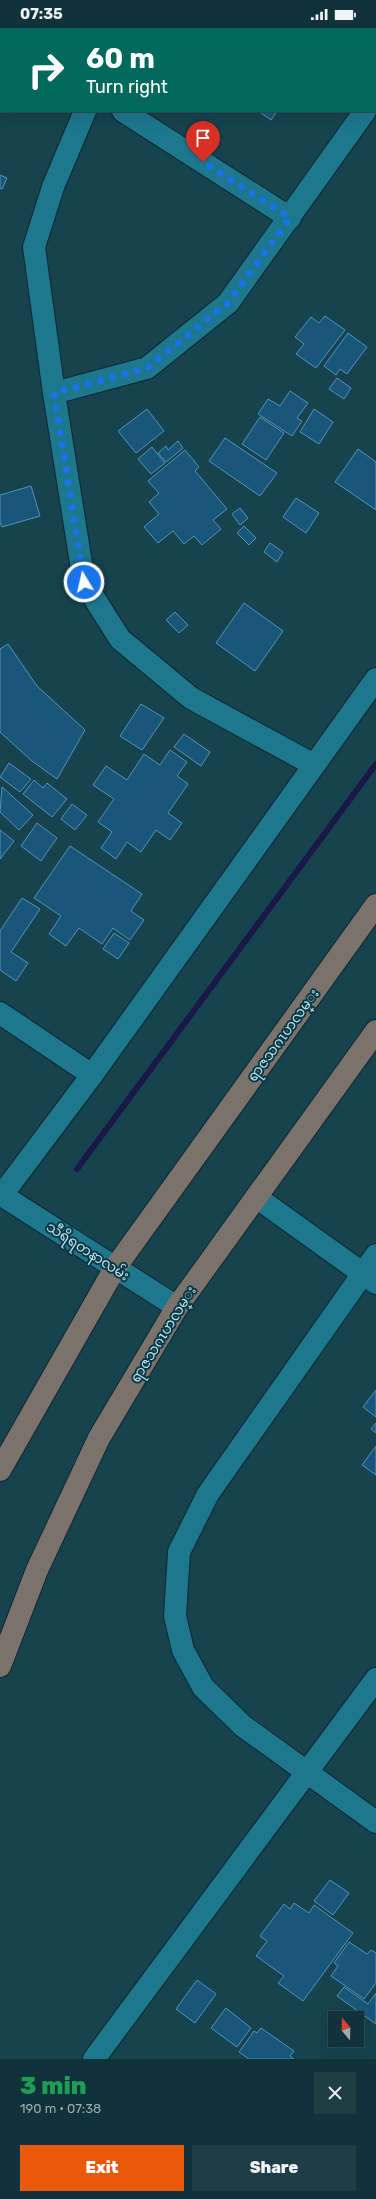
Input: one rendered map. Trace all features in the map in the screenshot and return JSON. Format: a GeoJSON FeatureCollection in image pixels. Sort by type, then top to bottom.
{"type":"FeatureCollection","features":[{"type":"Feature","properties":{"kind":"main road","name":"ရာဇသဂၤဟလမ္း"},"geometry":{"type":"LineString","coordinates":[[0,1470],[115,1268],[376,905]]}},
{"type":"Feature","properties":{"kind":"main road","name":"ရာဇသဂၤဟလမ္း"},"geometry":{"type":"LineString","coordinates":[[0,1666],[37,1570],[99,1438],[177,1307],[376,1031]]}},
{"type":"Feature","properties":{"kind":"street"},"geometry":{"type":"LineString","coordinates":[[85,112],[53,187],[34,247],[54,393],[84,582],[120,639],[191,698],[314,765]]}},
{"type":"Feature","properties":{"kind":"street"},"geometry":{"type":"LineString","coordinates":[[125,112],[290,218]]}},
{"type":"Feature","properties":{"kind":"street"},"geometry":{"type":"LineString","coordinates":[[54,393],[147,368],[228,303],[364,112]]}},
{"type":"Feature","properties":{"kind":"street"},"geometry":{"type":"LineString","coordinates":[[1,1195],[92,1075],[376,679]]}},
{"type":"Feature","properties":{"kind":"street"},"geometry":{"type":"LineString","coordinates":[[0,1014],[92,1075]]}},
{"type":"Feature","properties":{"kind":"street","name":"သီရိရတနာလမ်း"},"geometry":{"type":"LineString","coordinates":[[1,1195],[177,1307]]}},
{"type":"Feature","properties":{"kind":"street"},"geometry":{"type":"LineString","coordinates":[[256,1197],[369,1278]]}},
{"type":"Feature","properties":{"kind":"street"},"geometry":{"type":"LineString","coordinates":[[376,1255],[369,1278],[208,1494],[179,1552],[175,1616],[183,1650],[203,1687],[243,1726],[306,1773],[376,1822]]}},
{"type":"Feature","properties":{"kind":"street"},"geometry":{"type":"LineString","coordinates":[[94,2059],[376,1679]]}},
{"type":"Feature","properties":{"kind":"building"},"geometry":{"type":"Polygon","coordinates":[[[259,112],[276,112],[271,120],[259,112]]]}},
{"type":"Feature","properties":{"kind":"building"},"geometry":{"type":"Polygon","coordinates":[[[0,175],[7,178],[2,189],[0,188],[0,175]]]}},
{"type":"Feature","properties":{"kind":"building"},"geometry":{"type":"Polygon","coordinates":[[[325,316],[345,330],[316,368],[296,354],[304,344],[295,337],[311,317],[319,323],[325,316]]]}},
{"type":"Feature","properties":{"kind":"building"},"geometry":{"type":"Polygon","coordinates":[[[348,333],[367,347],[347,374],[340,369],[336,375],[324,366],[348,333]]]}},
{"type":"Feature","properties":{"kind":"building"},"geometry":{"type":"Polygon","coordinates":[[[337,378],[351,388],[344,399],[329,389],[337,378]]]}},
{"type":"Feature","properties":{"kind":"building"},"geometry":{"type":"Polygon","coordinates":[[[290,391],[308,403],[297,418],[302,421],[292,436],[258,414],[268,399],[280,406],[290,391]]]}},
{"type":"Feature","properties":{"kind":"building"},"geometry":{"type":"Polygon","coordinates":[[[147,409],[164,431],[136,453],[118,431],[147,409]]]}},
{"type":"Feature","properties":{"kind":"building"},"geometry":{"type":"Polygon","coordinates":[[[314,409],[333,422],[319,444],[300,432],[314,409]]]}},
{"type":"Feature","properties":{"kind":"building"},"geometry":{"type":"Polygon","coordinates":[[[260,417],[284,433],[266,460],[242,444],[260,417]]]}},
{"type":"Feature","properties":{"kind":"building"},"geometry":{"type":"Polygon","coordinates":[[[225,438],[277,473],[260,496],[209,461],[225,438]]]}},
{"type":"Feature","properties":{"kind":"building"},"geometry":{"type":"Polygon","coordinates":[[[178,441],[183,448],[166,462],[158,453],[166,446],[168,450],[178,441]]]}},
{"type":"Feature","properties":{"kind":"building"},"geometry":{"type":"Polygon","coordinates":[[[152,447],[165,463],[151,474],[138,459],[152,447]]]}},
{"type":"Feature","properties":{"kind":"building"},"geometry":{"type":"Polygon","coordinates":[[[358,449],[376,462],[376,510],[335,482],[358,449]]]}},
{"type":"Feature","properties":{"kind":"building"},"geometry":{"type":"Polygon","coordinates":[[[185,450],[199,467],[195,471],[227,509],[213,520],[221,529],[202,545],[194,536],[184,544],[173,531],[158,543],[144,527],[159,514],[149,502],[159,493],[148,481],[185,450]]]}},
{"type":"Feature","properties":{"kind":"building"},"geometry":{"type":"Polygon","coordinates":[[[31,486],[40,516],[2,527],[0,522],[0,495],[31,486]]]}},
{"type":"Feature","properties":{"kind":"building"},"geometry":{"type":"Polygon","coordinates":[[[296,498],[319,513],[306,533],[283,517],[296,498]]]}},
{"type":"Feature","properties":{"kind":"building"},"geometry":{"type":"Polygon","coordinates":[[[240,508],[248,518],[240,525],[232,514],[240,508]]]}},
{"type":"Feature","properties":{"kind":"building"},"geometry":{"type":"Polygon","coordinates":[[[244,526],[256,538],[249,545],[237,533],[244,526]]]}},
{"type":"Feature","properties":{"kind":"building"},"geometry":{"type":"Polygon","coordinates":[[[270,543],[283,552],[277,562],[264,552],[270,543]]]}},
{"type":"Feature","properties":{"kind":"building"},"geometry":{"type":"Polygon","coordinates":[[[244,603],[283,631],[255,671],[216,643],[244,603]]]}},
{"type":"Feature","properties":{"kind":"building"},"geometry":{"type":"Polygon","coordinates":[[[175,612],[188,625],[179,633],[166,620],[175,612]]]}},
{"type":"Feature","properties":{"kind":"building"},"geometry":{"type":"Polygon","coordinates":[[[8,644],[37,686],[85,730],[57,779],[32,761],[0,732],[0,649],[8,644]]]}},
{"type":"Feature","properties":{"kind":"building"},"geometry":{"type":"Polygon","coordinates":[[[141,704],[164,718],[142,750],[120,736],[141,704]]]}},
{"type":"Feature","properties":{"kind":"building"},"geometry":{"type":"Polygon","coordinates":[[[184,734],[210,752],[201,766],[174,747],[184,734]]]}},
{"type":"Feature","properties":{"kind":"building"},"geometry":{"type":"Polygon","coordinates":[[[170,750],[187,762],[177,776],[188,784],[168,813],[182,823],[170,840],[156,830],[141,852],[127,842],[116,859],[101,848],[112,832],[98,822],[114,799],[93,785],[106,766],[127,780],[144,754],[160,765],[170,750]]]}},
{"type":"Feature","properties":{"kind":"building"},"geometry":{"type":"Polygon","coordinates":[[[9,763],[31,779],[20,792],[0,777],[9,763]]]}},
{"type":"Feature","properties":{"kind":"building"},"geometry":{"type":"Polygon","coordinates":[[[34,780],[43,788],[47,783],[67,799],[52,817],[23,794],[34,780]]]}},
{"type":"Feature","properties":{"kind":"building"},"geometry":{"type":"Polygon","coordinates":[[[2,787],[33,815],[19,830],[0,812],[2,787]]]}},
{"type":"Feature","properties":{"kind":"building"},"geometry":{"type":"Polygon","coordinates":[[[72,804],[87,815],[75,830],[61,819],[72,804]]]}},
{"type":"Feature","properties":{"kind":"building"},"geometry":{"type":"Polygon","coordinates":[[[37,823],[57,838],[41,861],[21,846],[37,823]]]}},
{"type":"Feature","properties":{"kind":"building"},"geometry":{"type":"Polygon","coordinates":[[[0,830],[14,841],[0,859],[0,830]]]}},
{"type":"Feature","properties":{"kind":"building"},"geometry":{"type":"Polygon","coordinates":[[[70,846],[142,894],[131,911],[144,920],[130,940],[113,928],[102,944],[79,928],[66,946],[49,934],[61,916],[34,898],[70,846]]]}},
{"type":"Feature","properties":{"kind":"building"},"geometry":{"type":"Polygon","coordinates":[[[22,898],[40,909],[11,952],[28,963],[16,981],[0,970],[0,931],[22,898]]]}},
{"type":"Feature","properties":{"kind":"building"},"geometry":{"type":"Polygon","coordinates":[[[114,933],[129,943],[118,959],[103,949],[114,933]]]}},
{"type":"Feature","properties":{"kind":"building"},"geometry":{"type":"Polygon","coordinates":[[[376,1390],[376,1417],[363,1407],[376,1390]]]}},
{"type":"Feature","properties":{"kind":"building"},"geometry":{"type":"Polygon","coordinates":[[[376,1423],[376,1433],[371,1429],[376,1423]]]}},
{"type":"Feature","properties":{"kind":"building"},"geometry":{"type":"Polygon","coordinates":[[[376,1446],[376,1475],[362,1465],[376,1446]]]}},
{"type":"Feature","properties":{"kind":"building"},"geometry":{"type":"Polygon","coordinates":[[[330,1880],[349,1893],[333,1915],[314,1901],[330,1880]]]}},
{"type":"Feature","properties":{"kind":"building"},"geometry":{"type":"Polygon","coordinates":[[[294,1903],[309,1913],[314,1905],[353,1933],[303,2001],[278,1983],[284,1976],[256,1956],[267,1941],[260,1936],[284,1904],[290,1909],[294,1903]]]}},
{"type":"Feature","properties":{"kind":"building"},"geometry":{"type":"Polygon","coordinates":[[[349,1942],[367,1954],[371,1950],[376,1953],[376,1983],[364,1999],[331,1976],[338,1966],[334,1963],[349,1942]]]}},
{"type":"Feature","properties":{"kind":"building"},"geometry":{"type":"Polygon","coordinates":[[[197,1980],[216,1994],[195,2023],[176,2009],[197,1980]]]}},
{"type":"Feature","properties":{"kind":"building"},"geometry":{"type":"Polygon","coordinates":[[[344,1987],[368,2004],[376,1993],[376,2024],[364,2015],[364,2011],[358,2011],[337,1996],[344,1987]]]}},
{"type":"Feature","properties":{"kind":"building"},"geometry":{"type":"Polygon","coordinates":[[[226,2008],[251,2028],[237,2047],[211,2028],[226,2008]]]}},
{"type":"Feature","properties":{"kind":"building"},"geometry":{"type":"Polygon","coordinates":[[[261,2028],[294,2051],[290,2056],[294,2059],[249,2059],[239,2052],[254,2031],[257,2033],[261,2028]]]}},
{"type":"Feature","properties":{"kind":"waterway"},"geometry":{"type":"LineString","coordinates":[[77,1169],[376,764]]}},
{"type":"Feature","properties":{"kind":"route"},"geometry":{"type":"LineString","coordinates":[[84,582],[54,393],[147,368],[228,303],[290,218],[203,162]]}}]}
